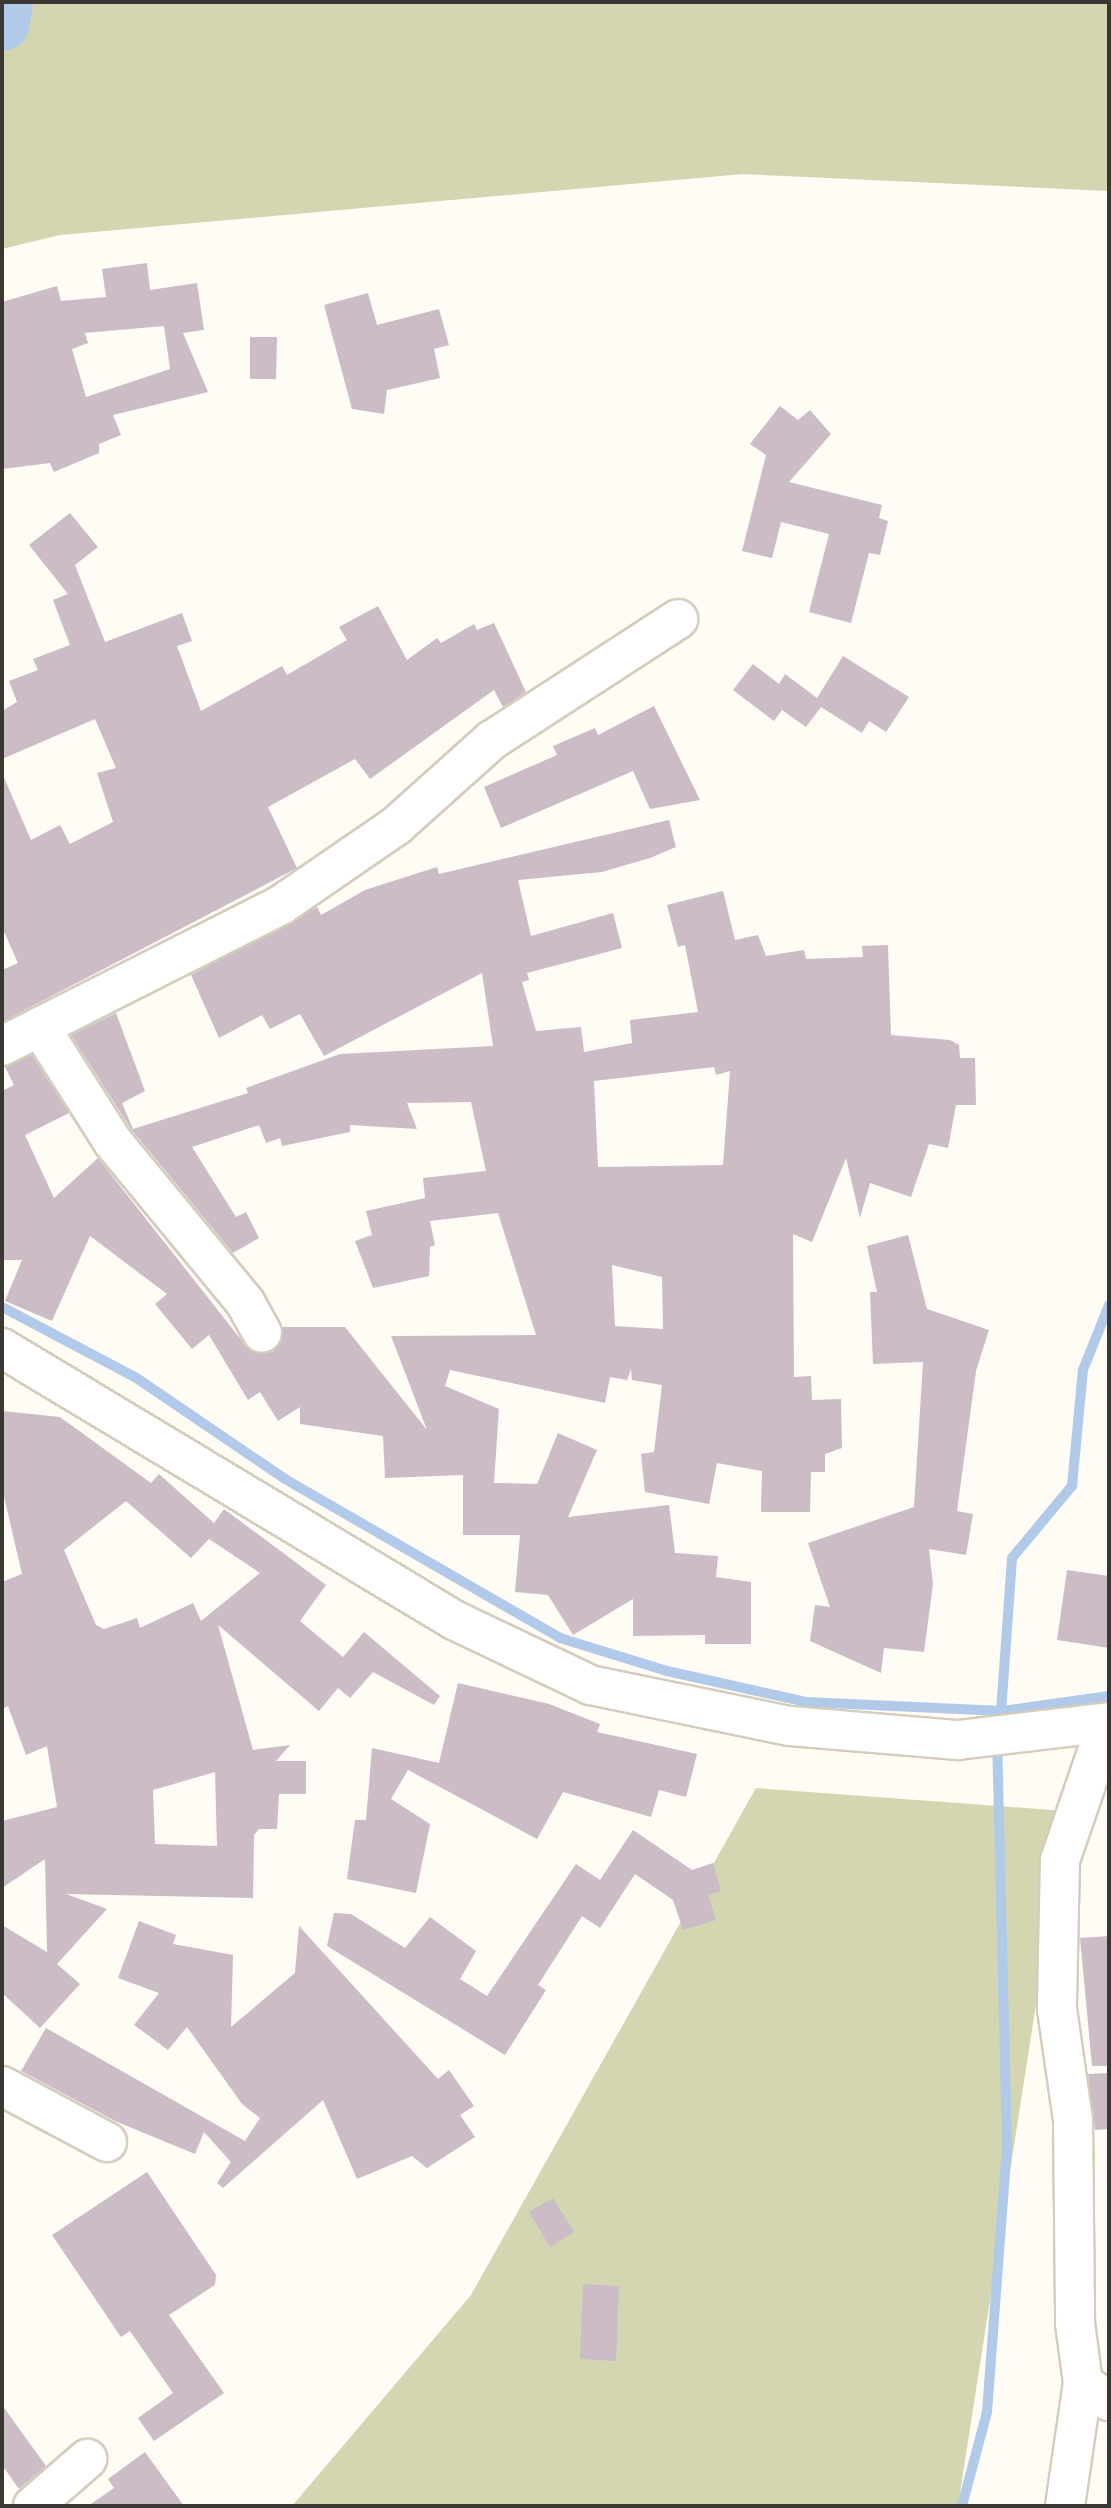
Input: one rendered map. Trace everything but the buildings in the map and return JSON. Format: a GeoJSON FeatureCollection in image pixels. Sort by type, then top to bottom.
{"type":"FeatureCollection","features":[{"type":"Feature","properties":{"kind":"street"},"geometry":{"type":"LineString","coordinates":[[2,1046],[281,905],[396,826],[492,740],[678,619]]}},
{"type":"Feature","properties":{"kind":"street"},"geometry":{"type":"LineString","coordinates":[[40,1027],[113,1142],[245,1302],[262,1333]]}},
{"type":"Feature","properties":{"kind":"street"},"geometry":{"type":"LineString","coordinates":[[2,1348],[454,1620],[590,1685],[790,1726],[958,1740],[1043,1734],[1108,1722],[1060,1860],[1057,2009],[1073,2120],[1075,2323],[1096,2392],[1065,2506]]}},
{"type":"Feature","properties":{"kind":"street"},"geometry":{"type":"LineString","coordinates":[[2,2086],[107,2142]]}},
{"type":"Feature","properties":{"kind":"street"},"geometry":{"type":"LineString","coordinates":[[33,2506],[87,2459]]}},
{"type":"Feature","properties":{"kind":"green space"},"geometry":{"type":"Polygon","coordinates":[[[2,2],[1109,2],[1109,191],[743,174],[60,235],[2,249],[2,2]]]}},
{"type":"Feature","properties":{"kind":"green space"},"geometry":{"type":"Polygon","coordinates":[[[756,1788],[1066,1811],[958,2506],[292,2506],[471,2295],[756,1788]]]}},
{"type":"Feature","properties":{"kind":"waterway"},"geometry":{"type":"LineString","coordinates":[[2,23],[5,2]]}},
{"type":"Feature","properties":{"kind":"waterway"},"geometry":{"type":"LineString","coordinates":[[1000,1726],[1012,1558],[1072,1486],[1083,1370],[1109,1305]]}},
{"type":"Feature","properties":{"kind":"waterway"},"geometry":{"type":"LineString","coordinates":[[2,1307],[135,1377],[285,1479],[560,1638],[667,1671],[806,1702],[1003,1711],[1109,1696]]}},
{"type":"Feature","properties":{"kind":"waterway"},"geometry":{"type":"LineString","coordinates":[[962,2506],[987,2412],[1007,2146],[997,1744]]}}]}
